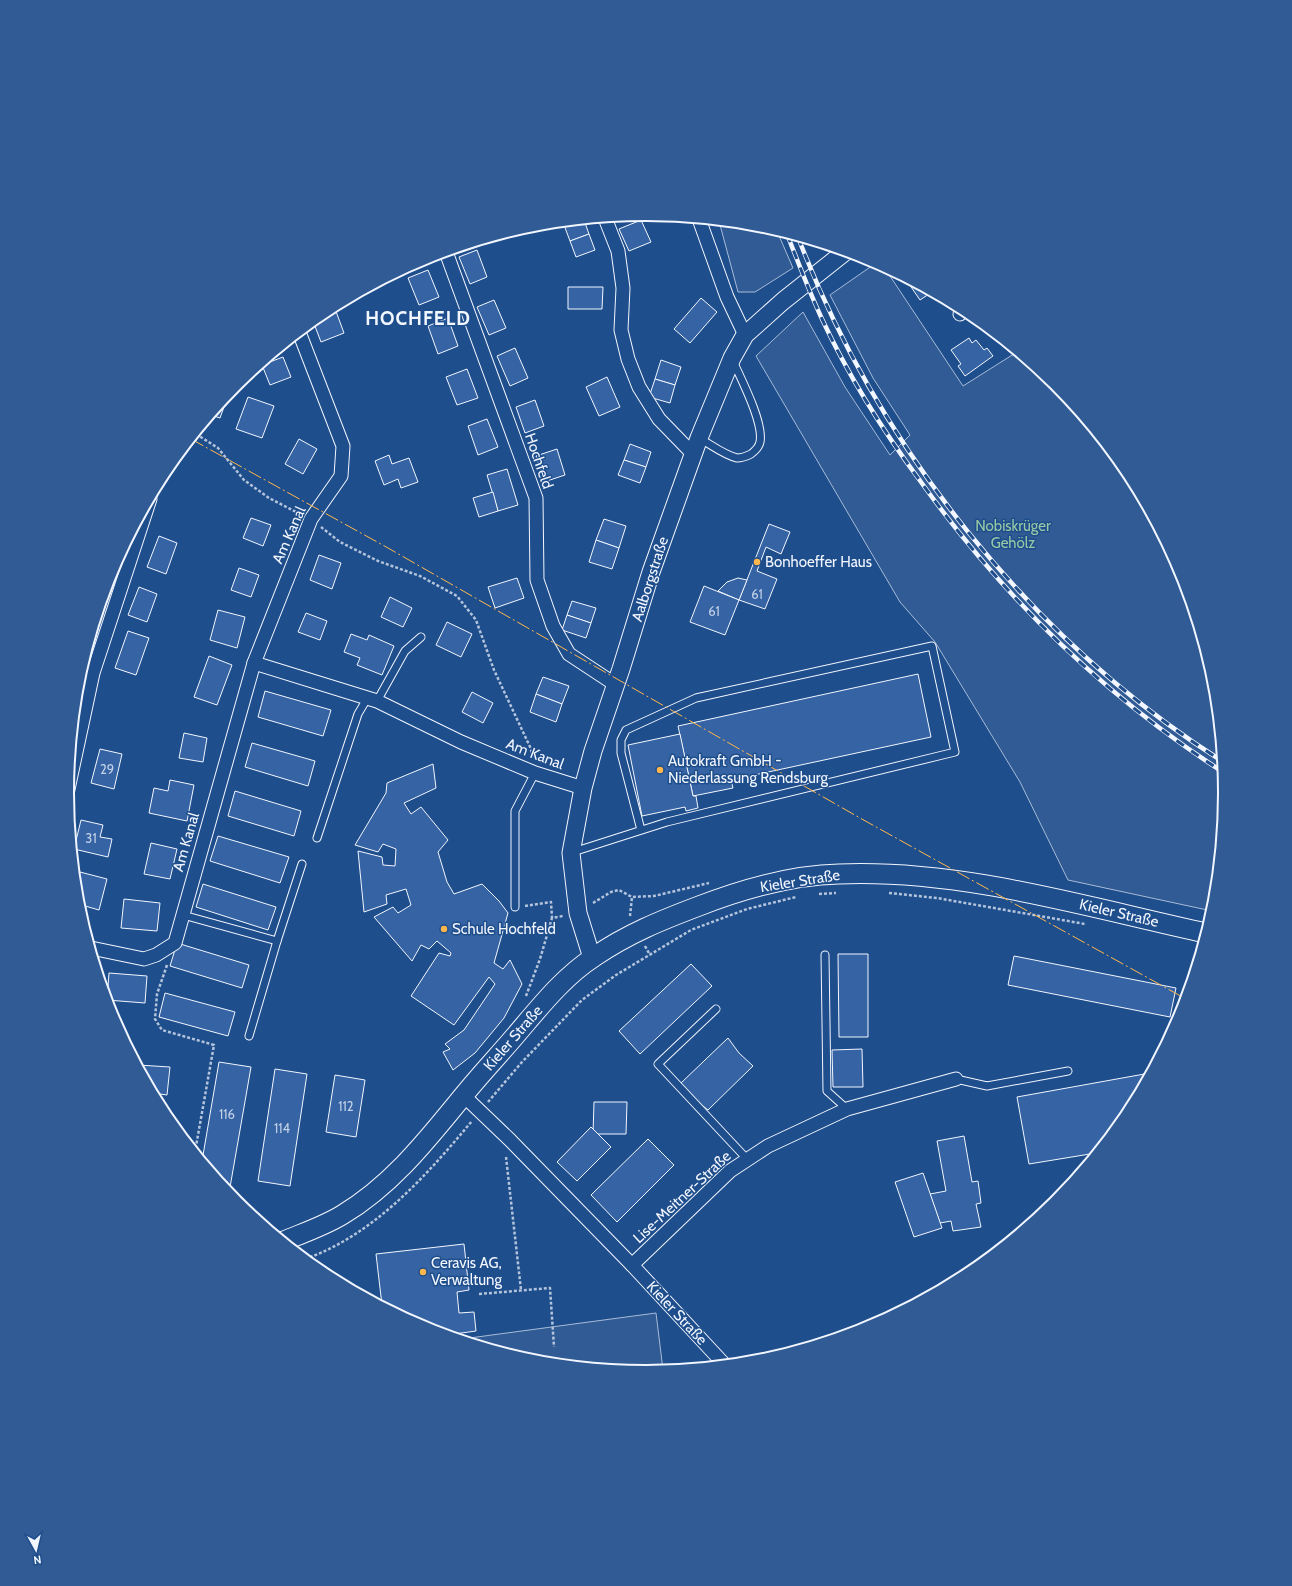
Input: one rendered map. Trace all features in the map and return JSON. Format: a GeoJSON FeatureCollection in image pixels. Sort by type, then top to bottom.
{"type":"FeatureCollection","features":[{"type":"Feature","properties":{"kind":"main road","name":"Kieler Straße"},"geometry":{"type":"LineString","coordinates":[[289,1239],[342,1215],[377,1189],[407,1162],[554,990],[592,958],[636,931],[653,923],[724,896],[762,885],[796,878],[837,874],[906,874],[941,878],[1054,898],[1201,932]]}},
{"type":"Feature","properties":{"kind":"street"},"geometry":{"type":"LineString","coordinates":[[607,222],[618,251],[623,288],[621,330],[628,359],[639,387],[659,418],[693,454]]}},
{"type":"Feature","properties":{"kind":"street"},"geometry":{"type":"LineString","coordinates":[[701,224],[727,297],[745,336]]}},
{"type":"Feature","properties":{"kind":"street","name":"Aalborgstraße"},"geometry":{"type":"LineString","coordinates":[[592,958],[578,913],[571,853],[583,788],[593,752],[616,685],[651,572],[698,438],[732,358],[745,336],[783,301],[841,256]]}},
{"type":"Feature","properties":{"kind":"street","name":"Hochfeld"},"geometry":{"type":"LineString","coordinates":[[448,257],[536,498],[537,580],[553,626],[569,654],[616,685]]}},
{"type":"Feature","properties":{"kind":"street","name":"Am Kanal"},"geometry":{"type":"LineString","coordinates":[[174,943],[254,663],[311,519],[341,476],[343,446],[301,337]]}},
{"type":"Feature","properties":{"kind":"street"},"geometry":{"type":"LineString","coordinates":[[75,757],[93,673],[142,524]]}},
{"type":"Feature","properties":{"kind":"street","name":"Am Kanal"},"geometry":{"type":"LineString","coordinates":[[254,663],[372,699],[461,742],[535,772],[583,788]]}},
{"type":"Feature","properties":{"kind":"street"},"geometry":{"type":"LineString","coordinates":[[95,949],[144,959],[156,955],[174,943]]}},
{"type":"Feature","properties":{"kind":"street","name":"Lise-Meitner-Straße"},"geometry":{"type":"LineString","coordinates":[[632,1265],[724,1176],[768,1146],[847,1110],[956,1079]]}},
{"type":"Feature","properties":{"kind":"street","name":"Kieler Straße"},"geometry":{"type":"LineString","coordinates":[[463,1095],[510,1140],[632,1265],[719,1360]]}},
{"type":"Feature","properties":{"kind":"lane"},"geometry":{"type":"LineString","coordinates":[[698,438],[737,458],[745,457],[752,453],[758,446],[760,440],[759,425],[732,358]]}},
{"type":"Feature","properties":{"kind":"lane"},"geometry":{"type":"LineString","coordinates":[[316,838],[358,714],[372,699],[405,651],[421,637]]}},
{"type":"Feature","properties":{"kind":"lane"},"geometry":{"type":"LineString","coordinates":[[571,853],[674,820],[955,752],[932,646],[696,698],[626,730],[621,740],[621,753],[641,830]]}},
{"type":"Feature","properties":{"kind":"lane"},"geometry":{"type":"LineString","coordinates":[[515,907],[515,811],[535,772]]}},
{"type":"Feature","properties":{"kind":"lane"},"geometry":{"type":"LineString","coordinates":[[249,1036],[277,941],[302,864]]}},
{"type":"Feature","properties":{"kind":"lane"},"geometry":{"type":"LineString","coordinates":[[182,915],[277,941]]}},
{"type":"Feature","properties":{"kind":"lane"},"geometry":{"type":"LineString","coordinates":[[825,955],[827,1091],[847,1110]]}},
{"type":"Feature","properties":{"kind":"lane"},"geometry":{"type":"LineString","coordinates":[[716,1009],[658,1064],[747,1159]]}},
{"type":"Feature","properties":{"kind":"lane"},"geometry":{"type":"LineString","coordinates":[[956,1079],[987,1086],[1068,1071]]}},
{"type":"Feature","properties":{"kind":"path"},"geometry":{"type":"LineString","coordinates":[[199,436],[218,448],[244,480],[270,498],[311,519],[340,542],[378,561],[420,576],[457,596],[476,620],[494,670],[531,749],[535,772]]}},
{"type":"Feature","properties":{"kind":"path"},"geometry":{"type":"LineString","coordinates":[[552,918],[578,913],[611,892],[619,890],[632,897],[654,896],[713,882]]}},
{"type":"Feature","properties":{"kind":"path"},"geometry":{"type":"LineString","coordinates":[[515,907],[551,902],[552,918],[540,959],[523,1003]]}},
{"type":"Feature","properties":{"kind":"path"},"geometry":{"type":"LineString","coordinates":[[174,943],[157,994],[155,1019],[162,1030],[214,1045],[196,1146]]}},
{"type":"Feature","properties":{"kind":"path"},"geometry":{"type":"LineString","coordinates":[[510,1140],[506,1152],[521,1290]]}},
{"type":"Feature","properties":{"kind":"path"},"geometry":{"type":"LineString","coordinates":[[479,1294],[550,1288],[554,1347]]}},
{"type":"Feature","properties":{"kind":"shaded area"},"geometry":{"type":"Polygon","coordinates":[[[720,226],[779,237],[793,268],[755,292],[738,292],[720,226]]]}},
{"type":"Feature","properties":{"kind":"shaded area","name":"Nobiskrüger Gehölz"},"geometry":{"type":"Polygon","coordinates":[[[870,267],[890,276],[963,386],[1013,355],[1050,389],[1076,416],[1122,475],[1159,540],[1174,574],[1188,609],[1199,645],[1207,681],[1217,756],[1218,793],[1217,830],[1213,868],[1206,910],[1068,880],[1020,782],[935,642],[900,602],[756,356],[803,312],[845,387],[890,455],[910,435],[873,378],[830,295],[870,267]]]}},
{"type":"Feature","properties":{"kind":"shaded area"},"geometry":{"type":"Polygon","coordinates":[[[656,1313],[662,1365],[609,1364],[571,1360],[498,1346],[471,1338],[656,1313]]]}},
{"type":"Feature","properties":{"kind":"building"},"geometry":{"type":"Polygon","coordinates":[[[642,221],[651,242],[629,251],[619,229],[642,221]]]}},
{"type":"Feature","properties":{"kind":"building"},"geometry":{"type":"Polygon","coordinates":[[[586,224],[589,234],[570,241],[565,227],[586,224]]]}},
{"type":"Feature","properties":{"kind":"building"},"geometry":{"type":"Polygon","coordinates":[[[589,234],[595,250],[576,257],[570,241],[589,234]]]}},
{"type":"Feature","properties":{"kind":"building"},"geometry":{"type":"Polygon","coordinates":[[[477,250],[487,277],[470,284],[459,257],[477,250]]]}},
{"type":"Feature","properties":{"kind":"building"},"geometry":{"type":"Polygon","coordinates":[[[428,270],[439,297],[419,305],[408,278],[428,270]]]}},
{"type":"Feature","properties":{"kind":"building"},"geometry":{"type":"Polygon","coordinates":[[[911,286],[927,295],[920,300],[911,286]]]}},
{"type":"Feature","properties":{"kind":"building"},"geometry":{"type":"Polygon","coordinates":[[[568,287],[603,287],[602,309],[568,309],[568,287]]]}},
{"type":"Feature","properties":{"kind":"building"},"geometry":{"type":"Polygon","coordinates":[[[701,298],[717,312],[690,343],[674,329],[701,298]]]}},
{"type":"Feature","properties":{"kind":"building"},"geometry":{"type":"Polygon","coordinates":[[[494,300],[506,328],[489,335],[477,307],[494,300]]]}},
{"type":"Feature","properties":{"kind":"building"},"geometry":{"type":"Polygon","coordinates":[[[336,312],[344,333],[321,342],[315,326],[336,312]]]}},
{"type":"Feature","properties":{"kind":"building"},"geometry":{"type":"Polygon","coordinates":[[[448,318],[458,346],[438,354],[428,326],[448,318]]]}},
{"type":"Feature","properties":{"kind":"building"},"geometry":{"type":"Polygon","coordinates":[[[969,338],[972,343],[976,340],[984,350],[987,348],[993,356],[965,376],[958,366],[961,364],[951,350],[969,338]]]}},
{"type":"Feature","properties":{"kind":"building"},"geometry":{"type":"Polygon","coordinates":[[[515,348],[528,378],[510,386],[497,356],[515,348]]]}},
{"type":"Feature","properties":{"kind":"building"},"geometry":{"type":"Polygon","coordinates":[[[283,357],[291,377],[270,385],[263,368],[270,362],[283,357]]]}},
{"type":"Feature","properties":{"kind":"building"},"geometry":{"type":"Polygon","coordinates":[[[661,360],[681,367],[675,385],[655,379],[661,360]]]}},
{"type":"Feature","properties":{"kind":"building"},"geometry":{"type":"Polygon","coordinates":[[[467,369],[478,398],[457,405],[446,377],[467,369]]]}},
{"type":"Feature","properties":{"kind":"building"},"geometry":{"type":"Polygon","coordinates":[[[607,377],[620,407],[599,416],[586,387],[607,377]]]}},
{"type":"Feature","properties":{"kind":"building"},"geometry":{"type":"Polygon","coordinates":[[[655,379],[675,385],[670,403],[649,397],[655,379]]]}},
{"type":"Feature","properties":{"kind":"building"},"geometry":{"type":"Polygon","coordinates":[[[248,397],[274,406],[262,438],[236,429],[248,397]]]}},
{"type":"Feature","properties":{"kind":"building"},"geometry":{"type":"Polygon","coordinates":[[[535,400],[544,426],[525,433],[516,407],[535,400]]]}},
{"type":"Feature","properties":{"kind":"building"},"geometry":{"type":"Polygon","coordinates":[[[224,408],[220,418],[216,417],[224,408]]]}},
{"type":"Feature","properties":{"kind":"building"},"geometry":{"type":"Polygon","coordinates":[[[487,419],[498,447],[478,455],[468,426],[487,419]]]}},
{"type":"Feature","properties":{"kind":"building"},"geometry":{"type":"Polygon","coordinates":[[[299,439],[317,449],[303,474],[285,464],[299,439]]]}},
{"type":"Feature","properties":{"kind":"building"},"geometry":{"type":"Polygon","coordinates":[[[630,444],[651,452],[646,467],[624,460],[630,444]]]}},
{"type":"Feature","properties":{"kind":"building"},"geometry":{"type":"Polygon","coordinates":[[[557,449],[565,475],[544,482],[536,456],[557,449]]]}},
{"type":"Feature","properties":{"kind":"building"},"geometry":{"type":"Polygon","coordinates":[[[389,455],[392,464],[409,458],[418,482],[401,488],[398,479],[384,485],[375,461],[389,455]]]}},
{"type":"Feature","properties":{"kind":"building"},"geometry":{"type":"Polygon","coordinates":[[[624,460],[646,467],[640,483],[618,475],[624,460]]]}},
{"type":"Feature","properties":{"kind":"building"},"geometry":{"type":"Polygon","coordinates":[[[507,469],[518,505],[498,511],[487,475],[507,469]]]}},
{"type":"Feature","properties":{"kind":"building"},"geometry":{"type":"Polygon","coordinates":[[[493,492],[498,511],[479,517],[473,498],[493,492]]]}},
{"type":"Feature","properties":{"kind":"building"},"geometry":{"type":"Polygon","coordinates":[[[251,518],[271,525],[263,546],[243,538],[251,518]]]}},
{"type":"Feature","properties":{"kind":"building"},"geometry":{"type":"Polygon","coordinates":[[[604,519],[626,526],[619,548],[596,540],[604,519]]]}},
{"type":"Feature","properties":{"kind":"building","name":"Bonhoeffer Haus"},"geometry":{"type":"Polygon","coordinates":[[[769,524],[790,532],[781,554],[766,547],[757,571],[777,579],[765,609],[739,600],[769,524]]]}},
{"type":"Feature","properties":{"kind":"building"},"geometry":{"type":"Polygon","coordinates":[[[159,536],[177,543],[166,574],[147,567],[159,536]]]}},
{"type":"Feature","properties":{"kind":"building"},"geometry":{"type":"Polygon","coordinates":[[[596,540],[619,548],[612,569],[589,562],[596,540]]]}},
{"type":"Feature","properties":{"kind":"building"},"geometry":{"type":"Polygon","coordinates":[[[319,555],[341,563],[332,589],[310,580],[319,555]]]}},
{"type":"Feature","properties":{"kind":"building"},"geometry":{"type":"Polygon","coordinates":[[[239,568],[259,575],[251,597],[231,590],[239,568]]]}},
{"type":"Feature","properties":{"kind":"building"},"geometry":{"type":"Polygon","coordinates":[[[517,578],[524,598],[495,608],[488,587],[517,578]]]}},
{"type":"Feature","properties":{"kind":"building"},"geometry":{"type":"Polygon","coordinates":[[[738,578],[747,580],[739,600],[718,591],[727,582],[738,578]]]}},
{"type":"Feature","properties":{"kind":"building","name":"Bonhoeffer Haus"},"geometry":{"type":"Polygon","coordinates":[[[704,586],[739,600],[725,635],[690,622],[704,586]]]}},
{"type":"Feature","properties":{"kind":"building"},"geometry":{"type":"Polygon","coordinates":[[[139,587],[157,594],[147,622],[128,615],[139,587]]]}},
{"type":"Feature","properties":{"kind":"building"},"geometry":{"type":"Polygon","coordinates":[[[390,597],[412,608],[403,627],[381,617],[390,597]]]}},
{"type":"Feature","properties":{"kind":"building"},"geometry":{"type":"Polygon","coordinates":[[[572,601],[596,608],[591,623],[567,615],[572,601]]]}},
{"type":"Feature","properties":{"kind":"building"},"geometry":{"type":"Polygon","coordinates":[[[218,610],[245,617],[237,648],[210,640],[218,610]]]}},
{"type":"Feature","properties":{"kind":"building"},"geometry":{"type":"Polygon","coordinates":[[[306,613],[327,621],[320,640],[298,632],[306,613]]]}},
{"type":"Feature","properties":{"kind":"building"},"geometry":{"type":"Polygon","coordinates":[[[567,615],[591,623],[586,638],[562,630],[567,615]]]}},
{"type":"Feature","properties":{"kind":"building"},"geometry":{"type":"Polygon","coordinates":[[[447,622],[472,634],[461,657],[436,645],[447,622]]]}},
{"type":"Feature","properties":{"kind":"building"},"geometry":{"type":"Polygon","coordinates":[[[128,631],[149,638],[136,675],[115,668],[128,631]]]}},
{"type":"Feature","properties":{"kind":"building"},"geometry":{"type":"Polygon","coordinates":[[[351,634],[367,640],[369,635],[394,646],[382,675],[357,665],[360,658],[344,652],[351,634]]]}},
{"type":"Feature","properties":{"kind":"building"},"geometry":{"type":"Polygon","coordinates":[[[209,656],[232,665],[217,705],[194,697],[209,656]]]}},
{"type":"Feature","properties":{"kind":"building"},"geometry":{"type":"Polygon","coordinates":[[[918,674],[931,737],[731,780],[733,788],[693,796],[678,726],[918,674]]]}},
{"type":"Feature","properties":{"kind":"building"},"geometry":{"type":"Polygon","coordinates":[[[543,677],[569,686],[562,704],[536,694],[543,677]]]}},
{"type":"Feature","properties":{"kind":"building"},"geometry":{"type":"Polygon","coordinates":[[[265,691],[331,710],[323,736],[258,717],[265,691]]]}},
{"type":"Feature","properties":{"kind":"building"},"geometry":{"type":"Polygon","coordinates":[[[472,692],[493,703],[483,723],[462,712],[472,692]]]}},
{"type":"Feature","properties":{"kind":"building"},"geometry":{"type":"Polygon","coordinates":[[[536,694],[562,704],[556,722],[530,712],[536,694]]]}},
{"type":"Feature","properties":{"kind":"building"},"geometry":{"type":"Polygon","coordinates":[[[184,733],[207,738],[203,762],[179,758],[184,733]]]}},
{"type":"Feature","properties":{"kind":"building","name":"Autokraft GmbH - Niederlassung Rendsburg"},"geometry":{"type":"Polygon","coordinates":[[[680,734],[693,796],[696,796],[698,808],[686,811],[685,807],[642,816],[628,745],[680,734]]]}},
{"type":"Feature","properties":{"kind":"building"},"geometry":{"type":"Polygon","coordinates":[[[252,743],[315,761],[308,786],[245,767],[252,743]]]}},
{"type":"Feature","properties":{"kind":"building"},"geometry":{"type":"Polygon","coordinates":[[[100,749],[122,754],[114,789],[91,783],[100,749]]]}},
{"type":"Feature","properties":{"kind":"building","name":"Schule Hochfeld"},"geometry":{"type":"Polygon","coordinates":[[[433,764],[436,788],[404,803],[411,814],[421,807],[448,840],[438,852],[447,882],[454,894],[482,884],[499,901],[508,913],[494,963],[503,969],[510,960],[522,984],[504,1018],[475,1053],[453,1070],[443,1052],[450,1049],[445,1044],[464,1030],[495,984],[489,977],[454,1025],[411,996],[439,953],[450,956],[451,953],[437,941],[429,949],[421,945],[412,961],[374,917],[393,907],[398,913],[411,905],[406,889],[386,895],[387,904],[364,912],[358,851],[382,857],[383,865],[395,866],[396,849],[383,844],[378,852],[355,845],[386,793],[387,783],[433,764]]]}},
{"type":"Feature","properties":{"kind":"building"},"geometry":{"type":"Polygon","coordinates":[[[170,780],[194,785],[187,821],[149,813],[154,788],[168,791],[170,780]]]}},
{"type":"Feature","properties":{"kind":"building"},"geometry":{"type":"Polygon","coordinates":[[[235,791],[301,811],[294,836],[228,816],[235,791]]]}},
{"type":"Feature","properties":{"kind":"building"},"geometry":{"type":"Polygon","coordinates":[[[81,820],[103,825],[100,837],[112,839],[108,857],[77,850],[76,840],[81,820]]]}},
{"type":"Feature","properties":{"kind":"building"},"geometry":{"type":"Polygon","coordinates":[[[218,836],[289,857],[280,883],[210,861],[218,836]]]}},
{"type":"Feature","properties":{"kind":"building"},"geometry":{"type":"Polygon","coordinates":[[[151,843],[177,849],[170,879],[144,874],[151,843]]]}},
{"type":"Feature","properties":{"kind":"building"},"geometry":{"type":"Polygon","coordinates":[[[80,873],[107,879],[99,910],[85,906],[80,873]]]}},
{"type":"Feature","properties":{"kind":"building"},"geometry":{"type":"Polygon","coordinates":[[[203,884],[276,907],[268,930],[196,907],[203,884]]]}},
{"type":"Feature","properties":{"kind":"building"},"geometry":{"type":"Polygon","coordinates":[[[124,899],[160,903],[157,931],[121,928],[124,899]]]}},
{"type":"Feature","properties":{"kind":"building"},"geometry":{"type":"Polygon","coordinates":[[[177,943],[249,965],[242,988],[170,966],[177,943]]]}},
{"type":"Feature","properties":{"kind":"building"},"geometry":{"type":"Polygon","coordinates":[[[838,954],[868,954],[868,1037],[839,1037],[838,954]]]}},
{"type":"Feature","properties":{"kind":"building"},"geometry":{"type":"Polygon","coordinates":[[[1014,956],[1176,988],[1170,1017],[1008,985],[1014,956]]]}},
{"type":"Feature","properties":{"kind":"building"},"geometry":{"type":"Polygon","coordinates":[[[691,964],[712,986],[640,1054],[619,1031],[691,964]]]}},
{"type":"Feature","properties":{"kind":"building"},"geometry":{"type":"Polygon","coordinates":[[[109,973],[147,976],[145,1003],[113,1001],[108,987],[109,973]]]}},
{"type":"Feature","properties":{"kind":"building"},"geometry":{"type":"Polygon","coordinates":[[[165,993],[235,1012],[228,1036],[159,1017],[165,993]]]}},
{"type":"Feature","properties":{"kind":"building"},"geometry":{"type":"Polygon","coordinates":[[[728,1038],[739,1053],[753,1066],[708,1110],[693,1098],[681,1083],[728,1038]]]}},
{"type":"Feature","properties":{"kind":"building"},"geometry":{"type":"Polygon","coordinates":[[[862,1049],[863,1087],[833,1087],[832,1050],[862,1049]]]}},
{"type":"Feature","properties":{"kind":"building"},"geometry":{"type":"Polygon","coordinates":[[[219,1062],[251,1067],[230,1185],[203,1154],[219,1062]]]}},
{"type":"Feature","properties":{"kind":"building"},"geometry":{"type":"Polygon","coordinates":[[[144,1065],[170,1067],[167,1095],[160,1094],[144,1065]]]}},
{"type":"Feature","properties":{"kind":"building"},"geometry":{"type":"Polygon","coordinates":[[[275,1069],[307,1074],[290,1186],[258,1181],[275,1069]]]}},
{"type":"Feature","properties":{"kind":"building"},"geometry":{"type":"Polygon","coordinates":[[[1144,1074],[1122,1111],[1089,1154],[1029,1164],[1017,1097],[1144,1074]]]}},
{"type":"Feature","properties":{"kind":"building"},"geometry":{"type":"Polygon","coordinates":[[[335,1075],[365,1080],[356,1137],[326,1132],[335,1075]]]}},
{"type":"Feature","properties":{"kind":"building"},"geometry":{"type":"Polygon","coordinates":[[[594,1102],[627,1102],[626,1134],[593,1134],[594,1102]]]}},
{"type":"Feature","properties":{"kind":"building"},"geometry":{"type":"Polygon","coordinates":[[[591,1127],[611,1147],[577,1181],[557,1162],[591,1127]]]}},
{"type":"Feature","properties":{"kind":"building"},"geometry":{"type":"Polygon","coordinates":[[[964,1136],[972,1182],[978,1181],[981,1203],[976,1204],[981,1227],[953,1231],[951,1221],[940,1223],[930,1194],[946,1191],[937,1141],[964,1136]]]}},
{"type":"Feature","properties":{"kind":"building"},"geometry":{"type":"Polygon","coordinates":[[[648,1139],[674,1165],[617,1222],[591,1195],[648,1139]]]}},
{"type":"Feature","properties":{"kind":"building"},"geometry":{"type":"Polygon","coordinates":[[[923,1173],[942,1228],[914,1237],[895,1182],[923,1173]]]}},
{"type":"Feature","properties":{"kind":"building","name":"Ceravis AG, Verwaltung"},"geometry":{"type":"Polygon","coordinates":[[[464,1244],[469,1290],[457,1292],[459,1313],[474,1312],[476,1331],[458,1333],[381,1300],[376,1254],[464,1244]]]}},
{"type":"Feature","properties":{"kind":"railway"},"geometry":{"type":"LineString","coordinates":[[789,239],[832,341],[855,383],[893,443],[953,525],[986,565],[1058,642],[1137,711],[1217,768]]}},
{"type":"Feature","properties":{"kind":"railway"},"geometry":{"type":"LineString","coordinates":[[800,242],[831,315],[871,390],[917,463],[968,532],[1025,597],[1086,658],[1152,712],[1217,758]]}},
{"type":"Feature","properties":{"kind":"power"},"geometry":{"type":"LineString","coordinates":[[195,441],[388,548],[860,818],[1180,996]]}},
{"type":"Feature","properties":{"kind":"place","name":"Bonhoeffer Haus"},"geometry":{"type":"Point","coordinates":[757,562]}},
{"type":"Feature","properties":{"kind":"place","name":"Autokraft GmbH - Niederlassung Rendsburg"},"geometry":{"type":"Point","coordinates":[660,770]}},
{"type":"Feature","properties":{"kind":"place","name":"Schule Hochfeld"},"geometry":{"type":"Point","coordinates":[444,929]}},
{"type":"Feature","properties":{"kind":"place","name":"Ceravis AG, Verwaltung"},"geometry":{"type":"Point","coordinates":[423,1272]}},
{"type":"Feature","properties":{"kind":"district","name":"HOCHFELD"},"geometry":{"type":"Point","coordinates":[418,318]}}]}
